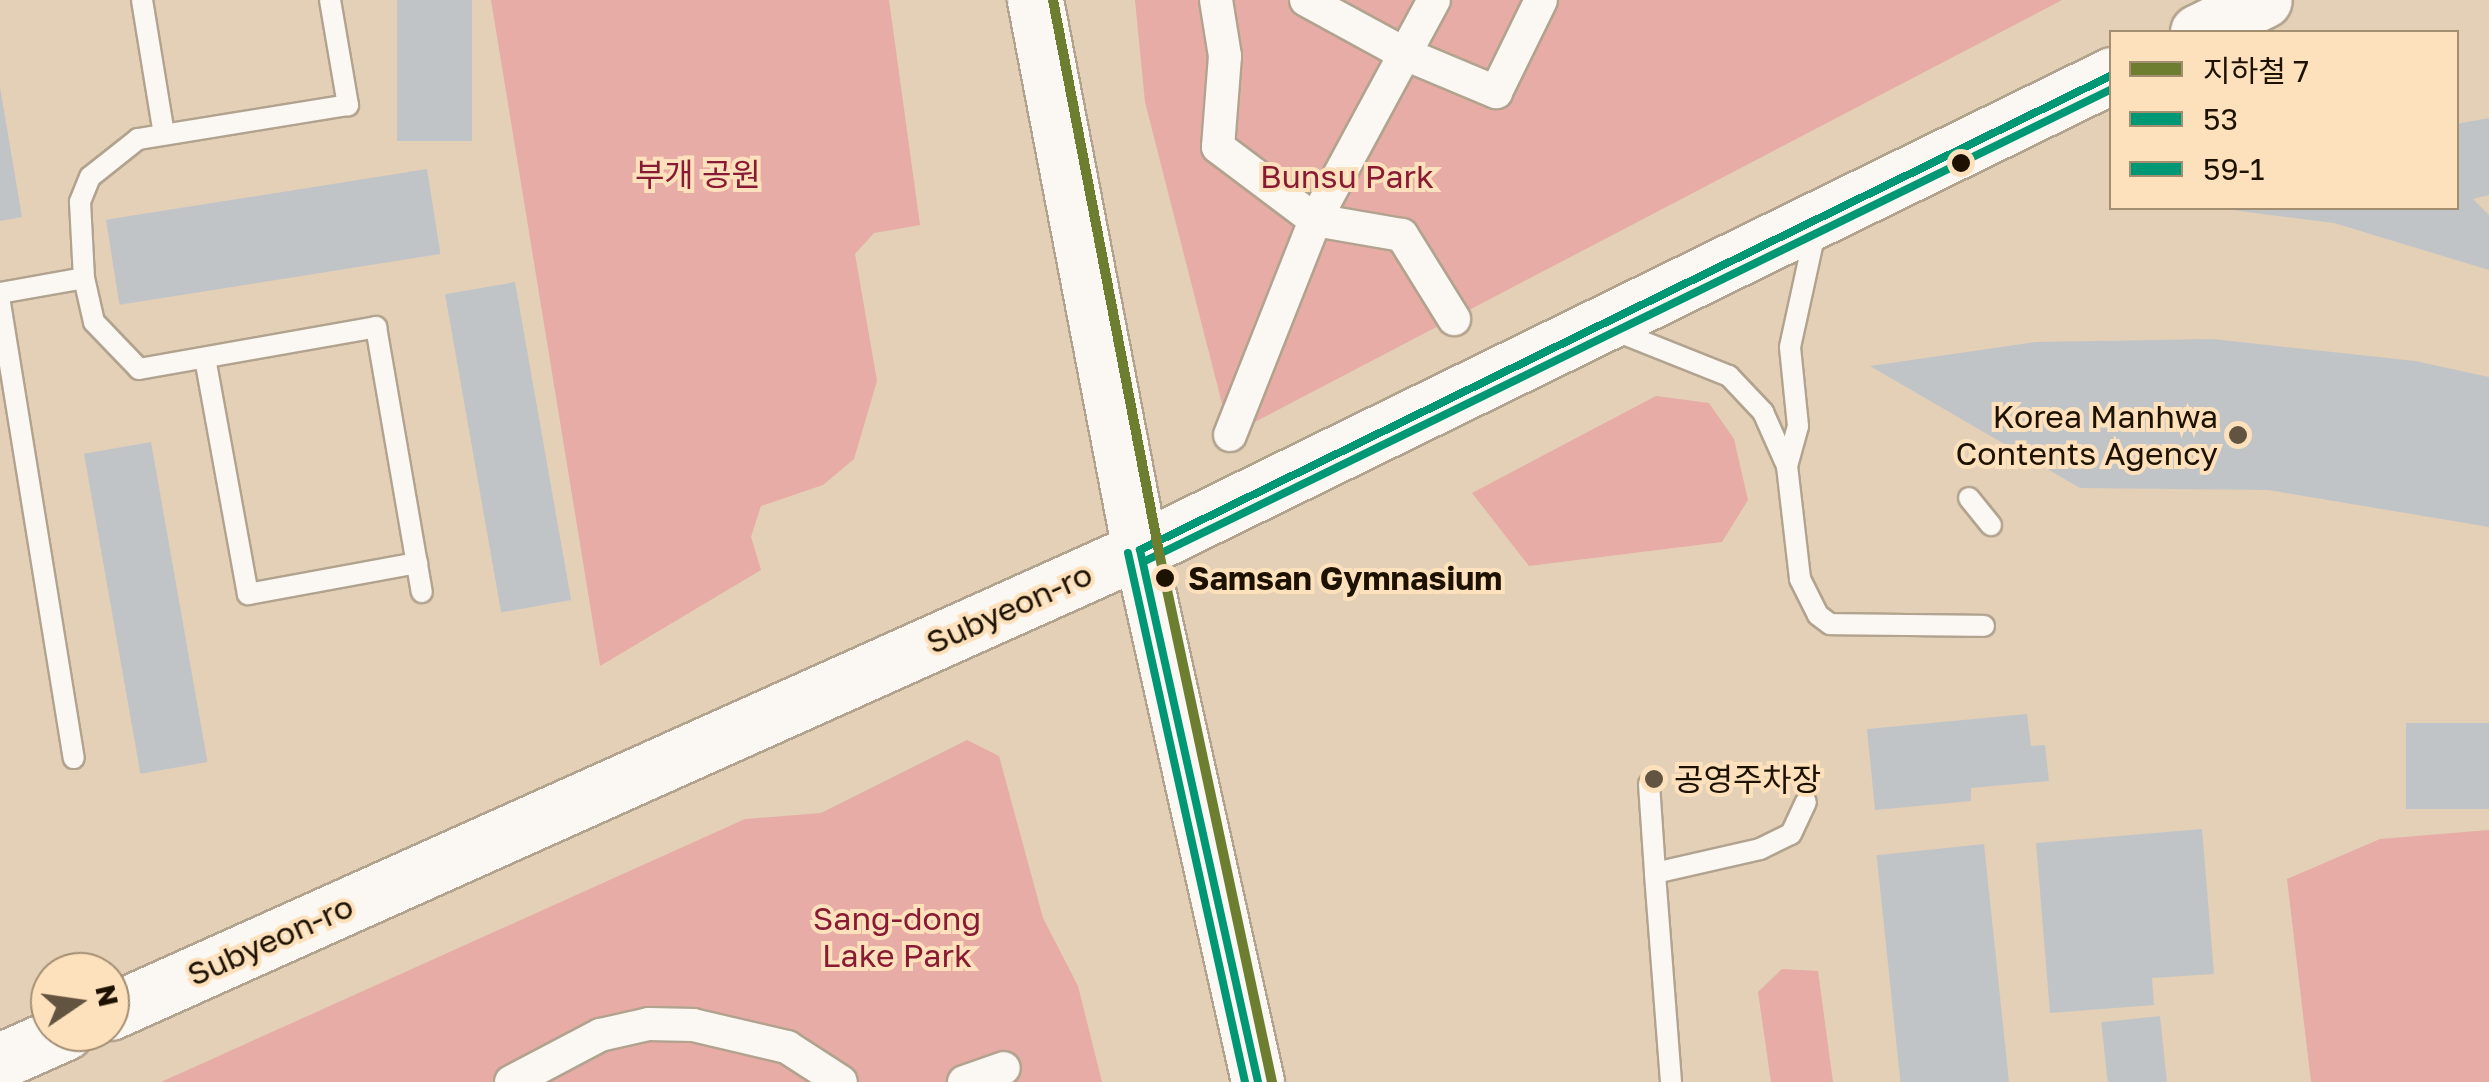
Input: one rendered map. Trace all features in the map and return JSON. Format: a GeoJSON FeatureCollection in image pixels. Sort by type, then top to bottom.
{"type":"FeatureCollection","features":[{"type":"Feature","properties":{"kind":"main road"},"geometry":{"type":"LineString","coordinates":[[1035,0],[1140,550]]}},
{"type":"Feature","properties":{"kind":"main road"},"geometry":{"type":"LineString","coordinates":[[2202,30],[2264,0]]}},
{"type":"Feature","properties":{"kind":"main road","name":"Subyeon-ro"},"geometry":{"type":"LineString","coordinates":[[130,1003],[1140,550],[2109,75]]}},
{"type":"Feature","properties":{"kind":"main road"},"geometry":{"type":"LineString","coordinates":[[0,1061],[30,1048]]}},
{"type":"Feature","properties":{"kind":"street"},"geometry":{"type":"LineString","coordinates":[[1216,0],[1225,56],[1218,147],[1316,220],[1402,235],[1454,319]]}},
{"type":"Feature","properties":{"kind":"street"},"geometry":{"type":"LineString","coordinates":[[1306,0],[1404,54],[1496,92],[1541,0]]}},
{"type":"Feature","properties":{"kind":"street"},"geometry":{"type":"LineString","coordinates":[[1230,435],[1316,220],[1434,0]]}},
{"type":"Feature","properties":{"kind":"street"},"geometry":{"type":"LineString","coordinates":[[1140,550],[1258,1082]]}},
{"type":"Feature","properties":{"kind":"street"},"geometry":{"type":"LineString","coordinates":[[511,1082],[600,1035],[649,1024],[692,1025],[787,1047],[841,1082]]}},
{"type":"Feature","properties":{"kind":"street"},"geometry":{"type":"LineString","coordinates":[[964,1082],[1004,1068]]}},
{"type":"Feature","properties":{"kind":"lane"},"geometry":{"type":"LineString","coordinates":[[142,0],[164,134]]}},
{"type":"Feature","properties":{"kind":"lane"},"geometry":{"type":"LineString","coordinates":[[330,0],[348,105],[138,139],[90,176],[80,202],[84,278],[94,322],[139,369],[376,328],[422,592]]}},
{"type":"Feature","properties":{"kind":"lane"},"geometry":{"type":"LineString","coordinates":[[1786,466],[1798,426],[1790,347],[1818,218]]}},
{"type":"Feature","properties":{"kind":"lane"},"geometry":{"type":"LineString","coordinates":[[0,293],[84,278]]}},
{"type":"Feature","properties":{"kind":"lane"},"geometry":{"type":"LineString","coordinates":[[0,303],[74,758]]}},
{"type":"Feature","properties":{"kind":"lane"},"geometry":{"type":"LineString","coordinates":[[1600,325],[1729,376],[1763,412],[1786,466],[1800,579],[1818,615],[1830,624],[1984,626]]}},
{"type":"Feature","properties":{"kind":"lane"},"geometry":{"type":"LineString","coordinates":[[205,358],[248,594],[417,563]]}},
{"type":"Feature","properties":{"kind":"lane"},"geometry":{"type":"LineString","coordinates":[[1969,498],[1991,525]]}},
{"type":"Feature","properties":{"kind":"lane"},"geometry":{"type":"LineString","coordinates":[[1648,784],[1671,1082]]}},
{"type":"Feature","properties":{"kind":"lane"},"geometry":{"type":"LineString","coordinates":[[1655,873],[1760,849],[1792,834],[1806,802]]}},
{"type":"Feature","properties":{"kind":"green space","name":"부개 공원"},"geometry":{"type":"Polygon","coordinates":[[[491,0],[889,0],[920,225],[874,233],[855,254],[877,381],[854,459],[823,485],[761,506],[751,537],[761,570],[600,666],[491,0]]]}},
{"type":"Feature","properties":{"kind":"green space","name":"Bunsu Park"},"geometry":{"type":"Polygon","coordinates":[[[1135,0],[2062,0],[1230,435],[1145,102],[1135,0]]]}},
{"type":"Feature","properties":{"kind":"green space"},"geometry":{"type":"Polygon","coordinates":[[[1656,396],[1709,403],[1734,439],[1748,500],[1722,542],[1529,566],[1472,493],[1656,396]]]}},
{"type":"Feature","properties":{"kind":"green space","name":"Sang-dong Lake Park"},"geometry":{"type":"Polygon","coordinates":[[[967,740],[999,756],[1043,918],[1078,986],[1102,1082],[161,1082],[745,819],[821,813],[967,740]]]}},
{"type":"Feature","properties":{"kind":"green space"},"geometry":{"type":"Polygon","coordinates":[[[2489,830],[2489,1082],[2311,1082],[2287,879],[2380,839],[2489,830]]]}},
{"type":"Feature","properties":{"kind":"green space"},"geometry":{"type":"Polygon","coordinates":[[[1782,969],[1818,971],[1833,1082],[1771,1082],[1758,992],[1782,969]]]}},
{"type":"Feature","properties":{"kind":"building"},"geometry":{"type":"Polygon","coordinates":[[[397,0],[472,0],[472,141],[397,141],[397,0]]]}},
{"type":"Feature","properties":{"kind":"building"},"geometry":{"type":"Polygon","coordinates":[[[0,87],[22,217],[0,221],[0,87]]]}},
{"type":"Feature","properties":{"kind":"building"},"geometry":{"type":"Polygon","coordinates":[[[2489,118],[2489,195],[2473,199],[2489,215],[2489,270],[2334,223],[2232,210],[2459,210],[2459,123],[2489,118]]]}},
{"type":"Feature","properties":{"kind":"building"},"geometry":{"type":"Polygon","coordinates":[[[427,169],[440,254],[119,305],[106,220],[427,169]]]}},
{"type":"Feature","properties":{"kind":"building"},"geometry":{"type":"Polygon","coordinates":[[[515,282],[571,600],[501,612],[445,294],[515,282]]]}},
{"type":"Feature","properties":{"kind":"building","name":"Korea Manhwa Contents Agency"},"geometry":{"type":"Polygon","coordinates":[[[2213,339],[2415,361],[2489,377],[2489,527],[2268,490],[2080,488],[1870,366],[2036,342],[2213,339]]]}},
{"type":"Feature","properties":{"kind":"building"},"geometry":{"type":"Polygon","coordinates":[[[151,442],[207,762],[140,774],[84,454],[151,442]]]}},
{"type":"Feature","properties":{"kind":"building"},"geometry":{"type":"Polygon","coordinates":[[[2027,714],[2031,746],[2045,745],[2049,781],[1971,788],[1971,801],[1875,810],[1867,729],[2027,714]]]}},
{"type":"Feature","properties":{"kind":"building"},"geometry":{"type":"Polygon","coordinates":[[[2406,723],[2489,723],[2489,809],[2406,809],[2406,723]]]}},
{"type":"Feature","properties":{"kind":"building"},"geometry":{"type":"Polygon","coordinates":[[[2202,829],[2214,974],[2152,978],[2154,1005],[2050,1013],[2036,843],[2202,829]]]}},
{"type":"Feature","properties":{"kind":"building"},"geometry":{"type":"Polygon","coordinates":[[[1984,844],[2009,1082],[1900,1082],[1877,855],[1984,844]]]}},
{"type":"Feature","properties":{"kind":"building"},"geometry":{"type":"Polygon","coordinates":[[[2160,1016],[2167,1082],[2108,1082],[2101,1022],[2160,1016]]]}},
{"type":"Feature","properties":{"kind":"metro line","name":"7"},"geometry":{"type":"LineString","coordinates":[[1053,0],[1160,557],[1272,1082]]}},
{"type":"Feature","properties":{"kind":"transit line","name":"53"},"geometry":{"type":"LineString","coordinates":[[1140,550],[2109,76]]}},
{"type":"Feature","properties":{"kind":"transit line","name":"59-1"},"geometry":{"type":"LineString","coordinates":[[1145,561],[2109,90]]}},
{"type":"Feature","properties":{"kind":"transit line","name":"53"},"geometry":{"type":"LineString","coordinates":[[1140,550],[1258,1082]]}},
{"type":"Feature","properties":{"kind":"transit line","name":"59-1"},"geometry":{"type":"LineString","coordinates":[[1128,553],[1245,1082]]}},
{"type":"Feature","properties":{"kind":"place","name":"Korea Manhwa Contents Agency"},"geometry":{"type":"Point","coordinates":[2238,435]}},
{"type":"Feature","properties":{"kind":"place","name":"Samsan Gymnasium"},"geometry":{"type":"Point","coordinates":[1165,578]}},
{"type":"Feature","properties":{"kind":"place","name":"공영주차장"},"geometry":{"type":"Point","coordinates":[1654,779]}}]}
